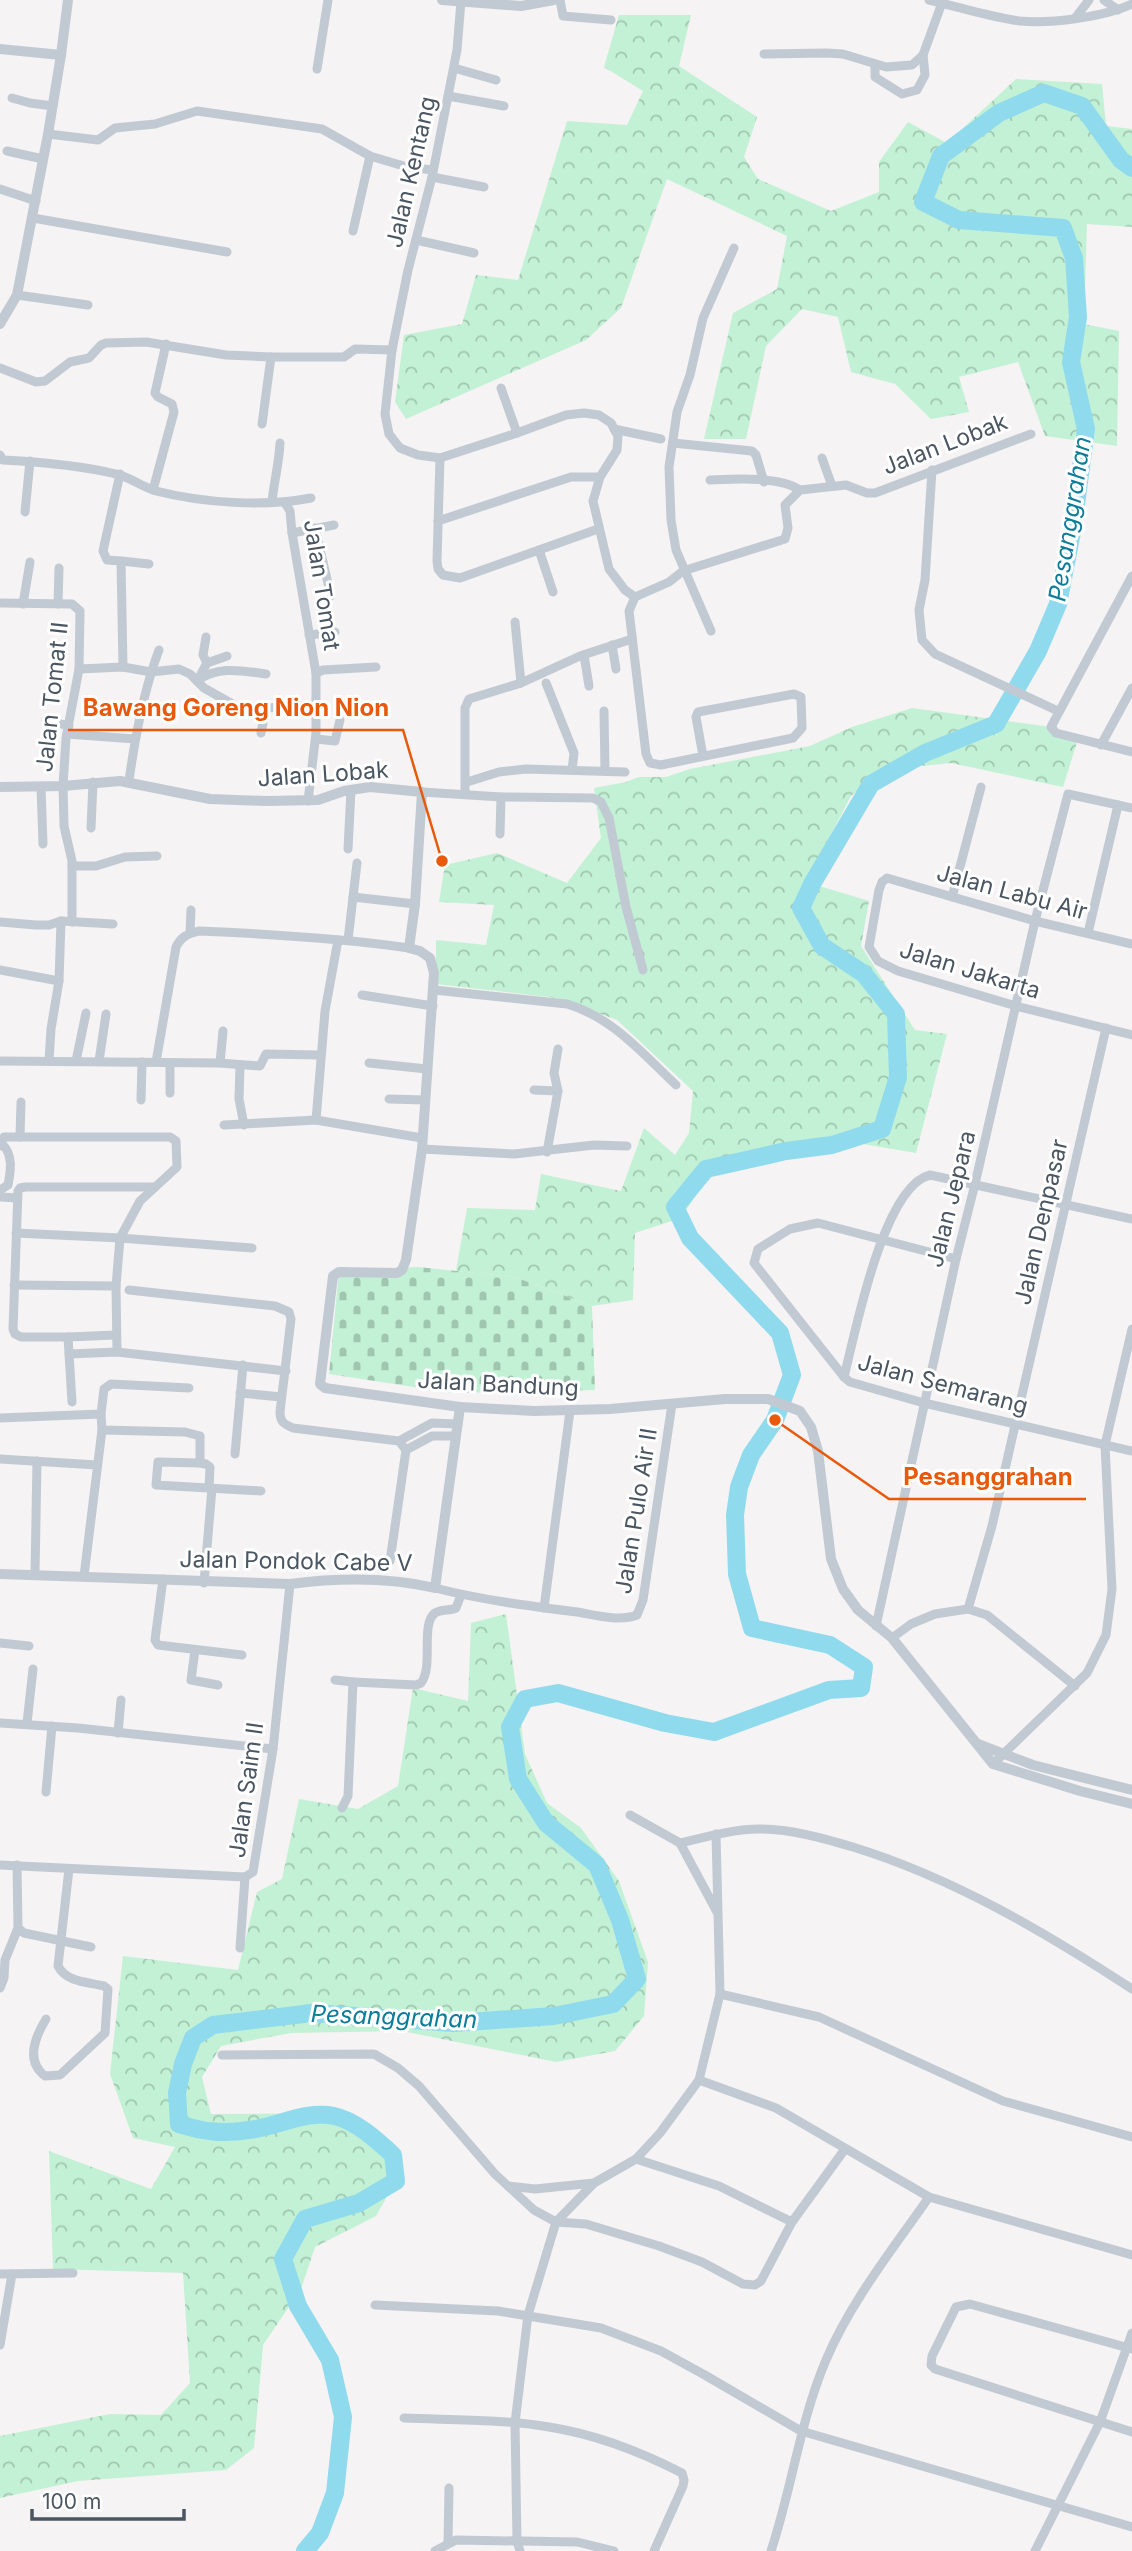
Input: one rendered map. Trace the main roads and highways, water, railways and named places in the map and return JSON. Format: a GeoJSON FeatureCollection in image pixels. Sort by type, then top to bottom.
{"type":"FeatureCollection","features":[{"type":"Feature","properties":{"kind":"waterway","name":"Pesanggrahan"},"geometry":{"type":"LineString","coordinates":[[305,2551],[320,2533],[335,2493],[343,2417],[330,2360],[298,2306],[283,2259],[305,2219],[359,2203],[396,2181],[393,2155],[358,2126],[334,2116],[312,2115],[260,2128],[230,2132],[179,2124],[177,2093],[183,2064],[193,2038],[213,2025],[312,2013],[454,2023],[554,2016],[613,2004],[637,1979],[620,1920],[597,1865],[546,1823],[518,1779],[510,1727],[525,1699],[558,1693],[665,1723],[714,1732],[829,1690],[861,1688],[864,1667],[830,1645],[752,1628],[737,1574],[735,1515],[739,1487],[751,1455],[775,1420],[792,1375],[780,1333],[690,1238],[675,1207],[706,1169],[786,1151],[832,1145],[882,1129],[898,1077],[896,1014],[864,974],[822,946],[801,908],[812,884],[871,784],[925,753],[996,724],[1038,651],[1058,604],[1073,527],[1086,429],[1071,362],[1078,317],[1074,258],[1063,228],[959,220],[923,202],[941,156],[999,113],[1044,93],[1082,106],[1121,160],[1132,168]]}},
{"type":"Feature","properties":{"kind":"place","name":"Bawang Goreng Nion Nion"},"geometry":{"type":"Point","coordinates":[442,861]}},
{"type":"Feature","properties":{"kind":"place","name":"Pesanggrahan"},"geometry":{"type":"Point","coordinates":[775,1420]}}]}
